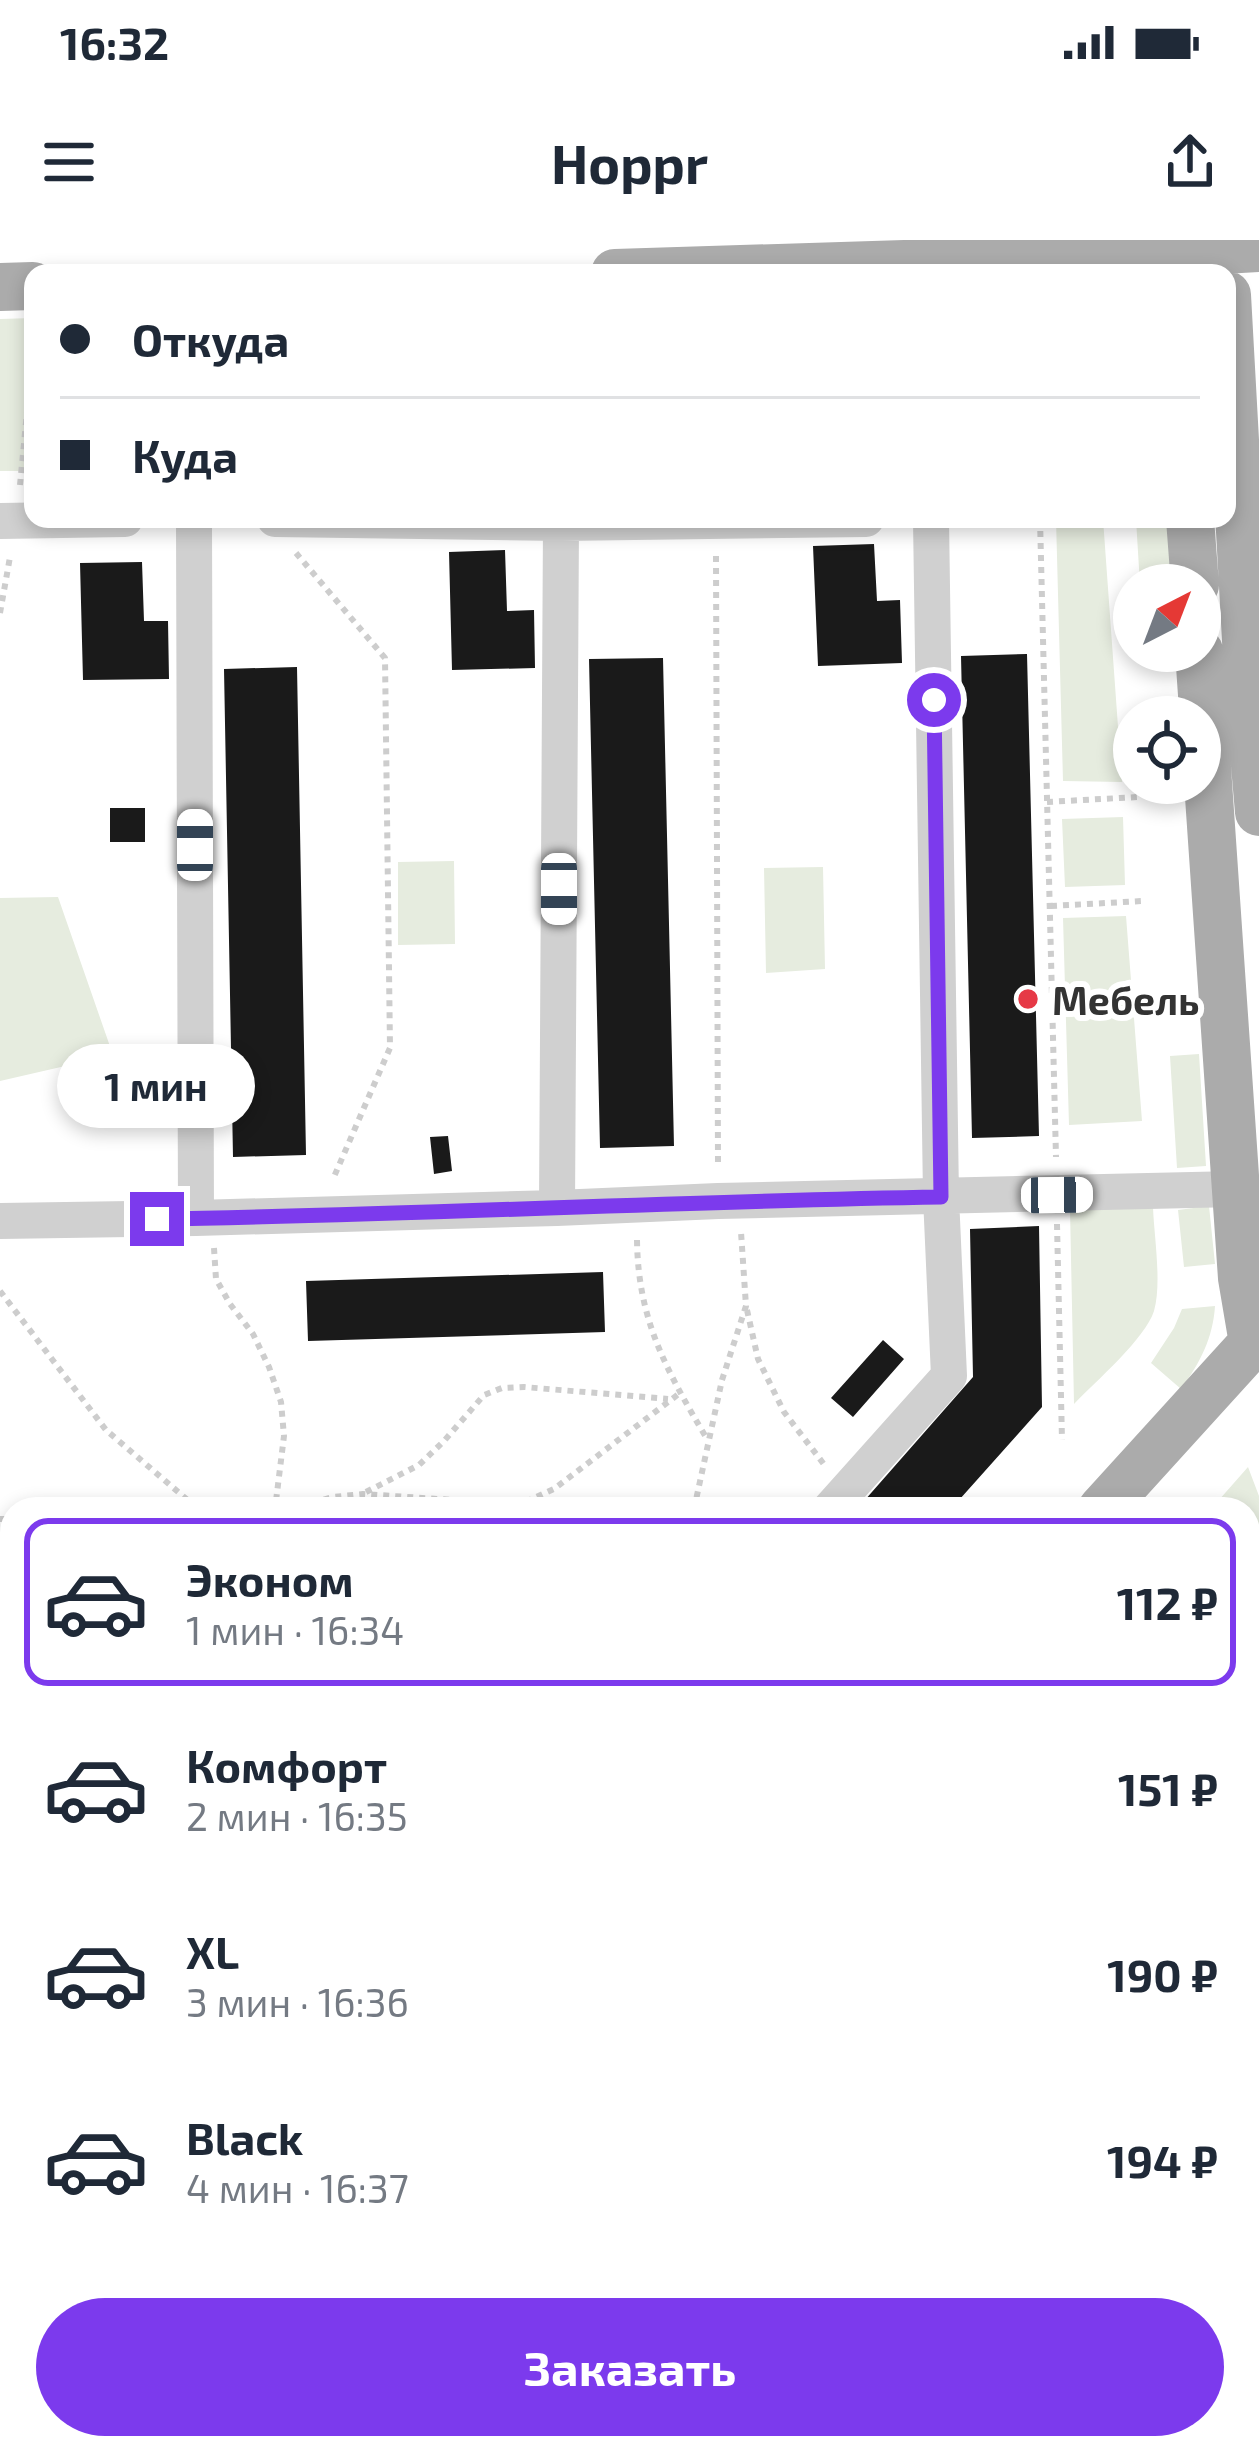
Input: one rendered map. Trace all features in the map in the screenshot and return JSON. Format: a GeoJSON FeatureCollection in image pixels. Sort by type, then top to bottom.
{"type":"FeatureCollection","features":[{"type":"Feature","properties":{"kind":"main road"},"geometry":{"type":"LineString","coordinates":[[934,264],[1173,255],[1232,261]]}},
{"type":"Feature","properties":{"kind":"main road"},"geometry":{"type":"LineString","coordinates":[[1236,363],[1249,694],[1259,812]]}},
{"type":"Feature","properties":{"kind":"main road"},"geometry":{"type":"LineString","coordinates":[[1191,528],[1193,564]]}},
{"type":"Feature","properties":{"kind":"main road"},"geometry":{"type":"LineString","coordinates":[[1155,1497],[1257,1356],[1242,1278],[1200,672]]}},
{"type":"Feature","properties":{"kind":"main road"},"geometry":{"type":"LineString","coordinates":[[1114,1497],[1257,1356]]}},
{"type":"Feature","properties":{"kind":"street"},"geometry":{"type":"LineString","coordinates":[[194,528],[207,1218]]}},
{"type":"Feature","properties":{"kind":"street"},"geometry":{"type":"LineString","coordinates":[[557,1208],[560,528]]}},
{"type":"Feature","properties":{"kind":"street"},"geometry":{"type":"LineString","coordinates":[[841,1497],[949,1376],[941,1197],[931,528]]}},
{"type":"Feature","properties":{"kind":"street"},"geometry":{"type":"LineString","coordinates":[[0,1221],[1236,1190]]}},
{"type":"Feature","properties":{"kind":"path"},"geometry":{"type":"LineString","coordinates":[[0,613],[24,423]]}},
{"type":"Feature","properties":{"kind":"path"},"geometry":{"type":"LineString","coordinates":[[716,528],[729,1200],[758,1359],[784,1412],[838,1497]]}},
{"type":"Feature","properties":{"kind":"path"},"geometry":{"type":"LineString","coordinates":[[1040,528],[1062,1440]]}},
{"type":"Feature","properties":{"kind":"path"},"geometry":{"type":"LineString","coordinates":[[296,554],[386,658],[390,1048],[317,1215]]}},
{"type":"Feature","properties":{"kind":"path"},"geometry":{"type":"LineString","coordinates":[[1047,802],[1113,798]]}},
{"type":"Feature","properties":{"kind":"path"},"geometry":{"type":"LineString","coordinates":[[1050,906],[1143,901]]}},
{"type":"Feature","properties":{"kind":"path"},"geometry":{"type":"LineString","coordinates":[[636,1204],[641,1300],[655,1341],[709,1442]]}},
{"type":"Feature","properties":{"kind":"path"},"geometry":{"type":"LineString","coordinates":[[207,1218],[216,1279],[253,1334],[281,1402],[284,1436],[276,1497]]}},
{"type":"Feature","properties":{"kind":"path"},"geometry":{"type":"LineString","coordinates":[[0,1291],[106,1430],[184,1497]]}},
{"type":"Feature","properties":{"kind":"path"},"geometry":{"type":"LineString","coordinates":[[697,1497],[722,1380],[746,1306]]}},
{"type":"Feature","properties":{"kind":"path"},"geometry":{"type":"LineString","coordinates":[[363,1494],[419,1465],[484,1395],[502,1388],[672,1399]]}},
{"type":"Feature","properties":{"kind":"path"},"geometry":{"type":"LineString","coordinates":[[536,1497],[554,1489],[680,1393]]}},
{"type":"Feature","properties":{"kind":"path"},"geometry":{"type":"LineString","coordinates":[[330,1497],[408,1497]]}},
{"type":"Feature","properties":{"kind":"shaded area"},"geometry":{"type":"Polygon","coordinates":[[[24,318],[24,471],[0,471],[0,319],[24,318]]]}},
{"type":"Feature","properties":{"kind":"shaded area"},"geometry":{"type":"Polygon","coordinates":[[[1056,528],[1104,528],[1116,696],[1113,782],[1063,781],[1056,528]]]}},
{"type":"Feature","properties":{"kind":"shaded area"},"geometry":{"type":"Polygon","coordinates":[[[1137,528],[1168,528],[1170,564],[1139,564],[1137,528]]]}},
{"type":"Feature","properties":{"kind":"shaded area"},"geometry":{"type":"Polygon","coordinates":[[[1123,817],[1125,885],[1065,887],[1062,819],[1123,817]]]}},
{"type":"Feature","properties":{"kind":"shaded area"},"geometry":{"type":"Polygon","coordinates":[[[454,861],[455,944],[398,945],[398,862],[454,861]]]}},
{"type":"Feature","properties":{"kind":"shaded area"},"geometry":{"type":"Polygon","coordinates":[[[823,867],[825,969],[766,973],[764,868],[823,867]]]}},
{"type":"Feature","properties":{"kind":"shaded area"},"geometry":{"type":"Polygon","coordinates":[[[58,897],[113,1055],[0,1081],[0,898],[58,897]]]}},
{"type":"Feature","properties":{"kind":"shaded area"},"geometry":{"type":"Polygon","coordinates":[[[1126,916],[1142,1121],[1069,1125],[1063,918],[1126,916]]]}},
{"type":"Feature","properties":{"kind":"shaded area"},"geometry":{"type":"Polygon","coordinates":[[[1199,1054],[1206,1166],[1177,1168],[1170,1056],[1199,1054]]]}},
{"type":"Feature","properties":{"kind":"shaded area"},"geometry":{"type":"Polygon","coordinates":[[[1209,1206],[1215,1264],[1184,1267],[1178,1210],[1209,1206]]]}},
{"type":"Feature","properties":{"kind":"shaded area"},"geometry":{"type":"Polygon","coordinates":[[[1153,1207],[1154,1311],[1131,1347],[1074,1404],[1070,1209],[1153,1207]]]}},
{"type":"Feature","properties":{"kind":"shaded area"},"geometry":{"type":"Polygon","coordinates":[[[1215,1306],[1204,1350],[1181,1389],[1151,1363],[1182,1309],[1215,1306]]]}},
{"type":"Feature","properties":{"kind":"shaded area"},"geometry":{"type":"Polygon","coordinates":[[[1248,1467],[1259,1497],[1222,1497],[1248,1467]]]}},
{"type":"Feature","properties":{"kind":"building"},"geometry":{"type":"Polygon","coordinates":[[[874,544],[877,601],[900,600],[902,663],[818,666],[813,546],[874,544]]]}},
{"type":"Feature","properties":{"kind":"building"},"geometry":{"type":"Polygon","coordinates":[[[505,550],[507,611],[534,610],[535,668],[452,670],[449,552],[505,550]]]}},
{"type":"Feature","properties":{"kind":"building"},"geometry":{"type":"Polygon","coordinates":[[[142,562],[144,621],[168,621],[169,679],[83,680],[80,563],[142,562]]]}},
{"type":"Feature","properties":{"kind":"building"},"geometry":{"type":"Polygon","coordinates":[[[1027,654],[1039,1136],[972,1138],[961,656],[1027,654]]]}},
{"type":"Feature","properties":{"kind":"building"},"geometry":{"type":"Polygon","coordinates":[[[663,658],[674,1146],[600,1148],[589,659],[663,658]]]}},
{"type":"Feature","properties":{"kind":"building"},"geometry":{"type":"Polygon","coordinates":[[[297,667],[306,1155],[233,1157],[224,669],[297,667]]]}},
{"type":"Feature","properties":{"kind":"building"},"geometry":{"type":"Polygon","coordinates":[[[110,808],[145,808],[145,842],[110,842],[110,808]]]}},
{"type":"Feature","properties":{"kind":"building"},"geometry":{"type":"Polygon","coordinates":[[[448,1136],[452,1171],[434,1174],[430,1137],[448,1136]]]}},
{"type":"Feature","properties":{"kind":"building"},"geometry":{"type":"Polygon","coordinates":[[[1039,1226],[1042,1407],[962,1497],[868,1497],[973,1377],[970,1229],[1039,1226]]]}},
{"type":"Feature","properties":{"kind":"building"},"geometry":{"type":"Polygon","coordinates":[[[603,1272],[605,1332],[308,1341],[306,1281],[603,1272]]]}},
{"type":"Feature","properties":{"kind":"building"},"geometry":{"type":"Polygon","coordinates":[[[883,1340],[904,1359],[853,1417],[831,1398],[883,1340]]]}},
{"type":"Feature","properties":{"kind":"place","name":"Мебель"},"geometry":{"type":"Point","coordinates":[1028,999]}},
{"type":"Feature","properties":{"kind":"route"},"geometry":{"type":"LineString","coordinates":[[157,1219],[941,1197],[934,700]]}}]}
